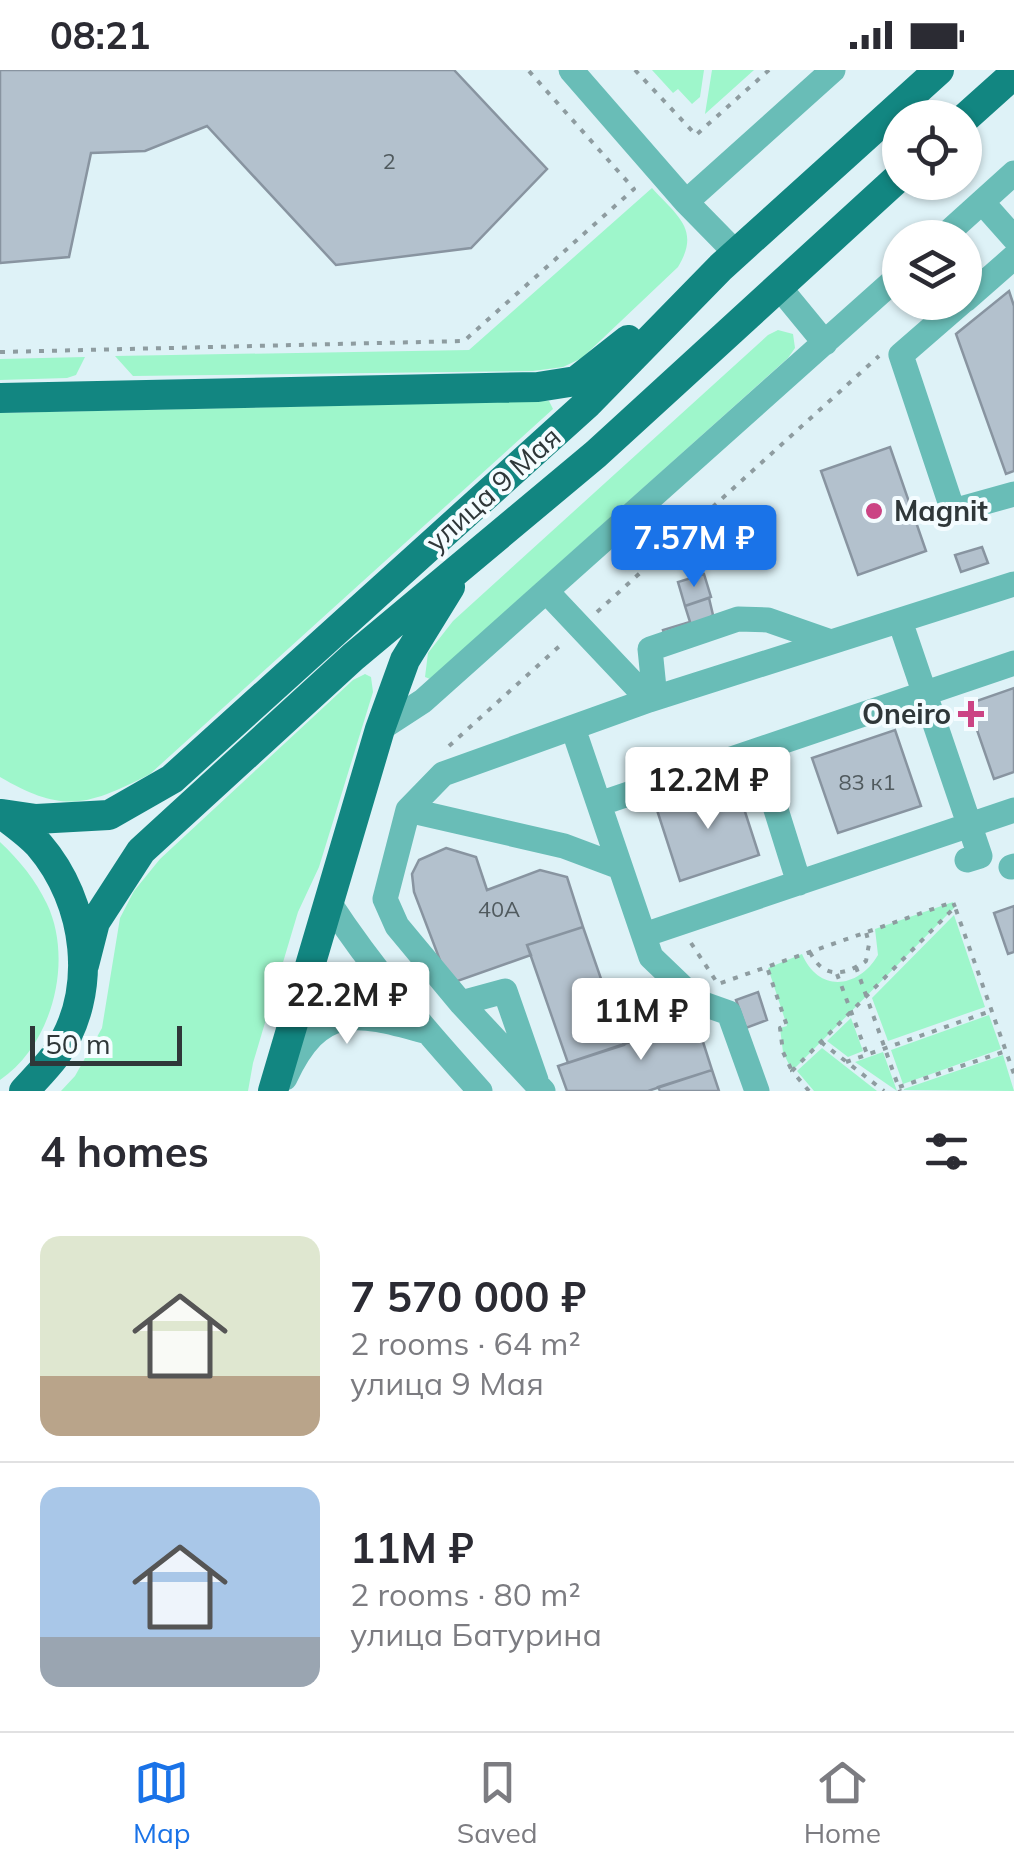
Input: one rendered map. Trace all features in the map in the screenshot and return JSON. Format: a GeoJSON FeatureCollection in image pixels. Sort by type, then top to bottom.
{"type":"FeatureCollection","features":[{"type":"Feature","properties":{"kind":"main road","name":"улица 9 Мая"},"geometry":{"type":"LineString","coordinates":[[1,813],[36,820],[109,815],[172,778],[588,404],[728,260],[939,70]]}},
{"type":"Feature","properties":{"kind":"main road"},"geometry":{"type":"LineString","coordinates":[[982,103],[1014,74]]}},
{"type":"Feature","properties":{"kind":"main road","name":"улица 9 Мая"},"geometry":{"type":"LineString","coordinates":[[84,965],[95,922],[141,852],[353,657],[596,454],[882,193]]}},
{"type":"Feature","properties":{"kind":"main road"},"geometry":{"type":"LineString","coordinates":[[0,398],[538,387],[576,381],[728,260]]}},
{"type":"Feature","properties":{"kind":"main road"},"geometry":{"type":"LineString","coordinates":[[276,1091],[380,729],[405,660],[465,563]]}},
{"type":"Feature","properties":{"kind":"main road"},"geometry":{"type":"LineString","coordinates":[[1,813],[38,843],[64,879],[80,920],[84,965],[76,1012],[56,1055],[24,1091]]}},
{"type":"Feature","properties":{"kind":"street"},"geometry":{"type":"LineString","coordinates":[[570,70],[686,202],[728,260]]}},
{"type":"Feature","properties":{"kind":"street"},"geometry":{"type":"LineString","coordinates":[[686,202],[833,70]]}},
{"type":"Feature","properties":{"kind":"street"},"geometry":{"type":"LineString","coordinates":[[962,220],[1014,173]]}},
{"type":"Feature","properties":{"kind":"street"},"geometry":{"type":"LineString","coordinates":[[982,202],[1014,238]]}},
{"type":"Feature","properties":{"kind":"street"},"geometry":{"type":"LineString","coordinates":[[982,286],[1014,258]]}},
{"type":"Feature","properties":{"kind":"street"},"geometry":{"type":"LineString","coordinates":[[779,287],[824,344]]}},
{"type":"Feature","properties":{"kind":"street"},"geometry":{"type":"LineString","coordinates":[[380,729],[423,702],[882,292]]}},
{"type":"Feature","properties":{"kind":"street"},"geometry":{"type":"LineString","coordinates":[[942,320],[902,355],[953,511],[1014,494]]}},
{"type":"Feature","properties":{"kind":"street"},"geometry":{"type":"LineString","coordinates":[[541,1089],[461,1003],[397,926],[386,899],[408,810],[444,774],[652,699],[1014,584]]}},
{"type":"Feature","properties":{"kind":"street"},"geometry":{"type":"LineString","coordinates":[[547,592],[652,699]]}},
{"type":"Feature","properties":{"kind":"street"},"geometry":{"type":"LineString","coordinates":[[652,699],[650,649],[738,618],[768,620],[831,642]]}},
{"type":"Feature","properties":{"kind":"street"},"geometry":{"type":"LineString","coordinates":[[900,621],[980,856],[967,860]]}},
{"type":"Feature","properties":{"kind":"street"},"geometry":{"type":"LineString","coordinates":[[599,804],[1014,663]]}},
{"type":"Feature","properties":{"kind":"street"},"geometry":{"type":"LineString","coordinates":[[573,728],[652,957],[698,1002],[730,1014],[757,1091]]}},
{"type":"Feature","properties":{"kind":"street"},"geometry":{"type":"LineString","coordinates":[[758,752],[799,883]]}},
{"type":"Feature","properties":{"kind":"street"},"geometry":{"type":"LineString","coordinates":[[408,810],[564,846],[620,867]]}},
{"type":"Feature","properties":{"kind":"street"},"geometry":{"type":"LineString","coordinates":[[644,936],[693,923],[1014,810]]}},
{"type":"Feature","properties":{"kind":"street"},"geometry":{"type":"LineString","coordinates":[[328,901],[362,953],[424,1031],[476,1087],[510,1057]]}},
{"type":"Feature","properties":{"kind":"street"},"geometry":{"type":"LineString","coordinates":[[362,953],[397,926]]}},
{"type":"Feature","properties":{"kind":"street"},"geometry":{"type":"LineString","coordinates":[[461,1003],[505,990],[541,1089]]}},
{"type":"Feature","properties":{"kind":"street"},"geometry":{"type":"LineString","coordinates":[[276,1091],[310,1038],[348,1015],[373,1016],[424,1031]]}},
{"type":"Feature","properties":{"kind":"path"},"geometry":{"type":"LineString","coordinates":[[0,352],[464,341],[634,189],[528,70]]}},
{"type":"Feature","properties":{"kind":"path"},"geometry":{"type":"LineString","coordinates":[[635,70],[696,136],[769,70]]}},
{"type":"Feature","properties":{"kind":"path"},"geometry":{"type":"LineString","coordinates":[[441,754],[881,354]]}},
{"type":"Feature","properties":{"kind":"path"},"geometry":{"type":"LineString","coordinates":[[693,923],[718,984],[953,902],[1014,1074]]}},
{"type":"Feature","properties":{"kind":"path"},"geometry":{"type":"LineString","coordinates":[[792,1071],[956,908]]}},
{"type":"Feature","properties":{"kind":"path"},"geometry":{"type":"LineString","coordinates":[[810,952],[815,963],[837,973],[856,968],[866,960],[866,932]]}},
{"type":"Feature","properties":{"kind":"path"},"geometry":{"type":"LineString","coordinates":[[768,968],[787,1026],[780,1028],[784,1052],[792,1071],[809,1091]]}},
{"type":"Feature","properties":{"kind":"path"},"geometry":{"type":"LineString","coordinates":[[856,968],[900,1089],[1005,1052]]}},
{"type":"Feature","properties":{"kind":"path"},"geometry":{"type":"LineString","coordinates":[[837,973],[867,1054]]}},
{"type":"Feature","properties":{"kind":"path"},"geometry":{"type":"LineString","coordinates":[[846,1062],[990,1011]]}},
{"type":"Feature","properties":{"kind":"path"},"geometry":{"type":"LineString","coordinates":[[821,1042],[884,1091]]}},
{"type":"Feature","properties":{"kind":"green space"},"geometry":{"type":"Polygon","coordinates":[[[652,70],[704,70],[700,97],[692,104],[678,89],[673,93],[652,70]]]}},
{"type":"Feature","properties":{"kind":"green space"},"geometry":{"type":"Polygon","coordinates":[[[712,70],[754,70],[705,114],[712,70]]]}},
{"type":"Feature","properties":{"kind":"green space"},"geometry":{"type":"Polygon","coordinates":[[[652,188],[683,224],[685,254],[678,267],[582,358],[563,367],[533,371],[133,376],[115,356],[469,350],[652,188]]]}},
{"type":"Feature","properties":{"kind":"green space"},"geometry":{"type":"Polygon","coordinates":[[[778,330],[793,334],[795,348],[788,358],[430,679],[425,677],[428,653],[453,621],[778,330]]]}},
{"type":"Feature","properties":{"kind":"green space"},"geometry":{"type":"Polygon","coordinates":[[[85,357],[76,375],[67,378],[0,380],[0,359],[85,357]]]}},
{"type":"Feature","properties":{"kind":"green space"},"geometry":{"type":"Polygon","coordinates":[[[549,401],[553,409],[150,774],[109,793],[75,801],[41,797],[0,777],[0,413],[549,401]]]}},
{"type":"Feature","properties":{"kind":"green space"},"geometry":{"type":"Polygon","coordinates":[[[365,674],[371,677],[373,692],[319,867],[298,912],[248,1091],[61,1091],[75,1076],[102,1028],[120,918],[134,891],[160,859],[353,680],[365,674]]]}},
{"type":"Feature","properties":{"kind":"green space"},"geometry":{"type":"Polygon","coordinates":[[[0,842],[26,871],[47,904],[55,926],[58,976],[45,1024],[33,1046],[0,1080],[0,842]]]}},
{"type":"Feature","properties":{"kind":"green space"},"geometry":{"type":"Polygon","coordinates":[[[953,902],[955,907],[792,1071],[783,1052],[780,1028],[787,1026],[768,968],[802,954],[818,976],[829,981],[850,980],[878,955],[875,929],[953,902]]]}},
{"type":"Feature","properties":{"kind":"green space"},"geometry":{"type":"Polygon","coordinates":[[[954,915],[985,1007],[888,1041],[872,998],[954,915]]]}},
{"type":"Feature","properties":{"kind":"green space"},"geometry":{"type":"Polygon","coordinates":[[[989,1015],[1001,1049],[903,1084],[891,1050],[989,1015]]]}},
{"type":"Feature","properties":{"kind":"green space"},"geometry":{"type":"Polygon","coordinates":[[[851,1018],[863,1051],[848,1057],[827,1041],[851,1018]]]}},
{"type":"Feature","properties":{"kind":"green space"},"geometry":{"type":"Polygon","coordinates":[[[822,1048],[877,1091],[814,1091],[797,1071],[822,1048]]]}},
{"type":"Feature","properties":{"kind":"green space"},"geometry":{"type":"Polygon","coordinates":[[[883,1052],[897,1091],[855,1062],[883,1052]]]}},
{"type":"Feature","properties":{"kind":"green space"},"geometry":{"type":"Polygon","coordinates":[[[1003,1055],[1014,1091],[904,1090],[904,1089],[1003,1055]]]}},
{"type":"Feature","properties":{"kind":"building"},"geometry":{"type":"Polygon","coordinates":[[[0,70],[454,70],[547,169],[471,248],[336,265],[207,126],[145,151],[91,153],[69,257],[0,263],[0,70]]]}},
{"type":"Feature","properties":{"kind":"building"},"geometry":{"type":"Polygon","coordinates":[[[1009,291],[1014,306],[1014,471],[1006,474],[956,334],[973,320],[982,320],[982,313],[1009,291]]]}},
{"type":"Feature","properties":{"kind":"building","name":"Magnit"},"geometry":{"type":"Polygon","coordinates":[[[890,447],[926,551],[858,575],[821,471],[890,447]]]}},
{"type":"Feature","properties":{"kind":"building"},"geometry":{"type":"Polygon","coordinates":[[[982,547],[988,563],[961,572],[955,555],[982,547]]]}},
{"type":"Feature","properties":{"kind":"building"},"geometry":{"type":"Polygon","coordinates":[[[704,574],[711,597],[685,606],[678,582],[704,574]]]}},
{"type":"Feature","properties":{"kind":"building"},"geometry":{"type":"Polygon","coordinates":[[[709,598],[713,615],[670,652],[663,630],[690,622],[685,606],[709,598]]]}},
{"type":"Feature","properties":{"kind":"building"},"geometry":{"type":"Polygon","coordinates":[[[1014,688],[1014,772],[994,779],[968,704],[1014,688]]]}},
{"type":"Feature","properties":{"kind":"building"},"geometry":{"type":"Polygon","coordinates":[[[895,730],[921,806],[838,833],[812,758],[895,730]]]}},
{"type":"Feature","properties":{"kind":"building"},"geometry":{"type":"Polygon","coordinates":[[[736,784],[759,855],[680,881],[657,810],[736,784]]]}},
{"type":"Feature","properties":{"kind":"building"},"geometry":{"type":"Polygon","coordinates":[[[446,848],[476,857],[487,890],[540,870],[567,877],[583,927],[527,945],[531,955],[449,984],[414,892],[412,874],[419,860],[446,848]]]}},
{"type":"Feature","properties":{"kind":"building"},"geometry":{"type":"Polygon","coordinates":[[[1014,906],[1014,952],[1008,954],[994,913],[1014,906]]]}},
{"type":"Feature","properties":{"kind":"building"},"geometry":{"type":"Polygon","coordinates":[[[583,927],[624,1045],[568,1063],[527,945],[583,927]]]}},
{"type":"Feature","properties":{"kind":"building"},"geometry":{"type":"Polygon","coordinates":[[[758,992],[767,1020],[746,1028],[736,1000],[758,992]]]}},
{"type":"Feature","properties":{"kind":"building"},"geometry":{"type":"Polygon","coordinates":[[[696,1020],[712,1070],[648,1091],[567,1091],[558,1066],[696,1020]]]}},
{"type":"Feature","properties":{"kind":"building"},"geometry":{"type":"Polygon","coordinates":[[[712,1070],[719,1091],[660,1091],[658,1087],[712,1070]]]}},
{"type":"Feature","properties":{"kind":"place","name":"Magnit"},"geometry":{"type":"Point","coordinates":[874,511]}},
{"type":"Feature","properties":{"kind":"place","name":"Oneiro"},"geometry":{"type":"Point","coordinates":[971,714]}}]}
